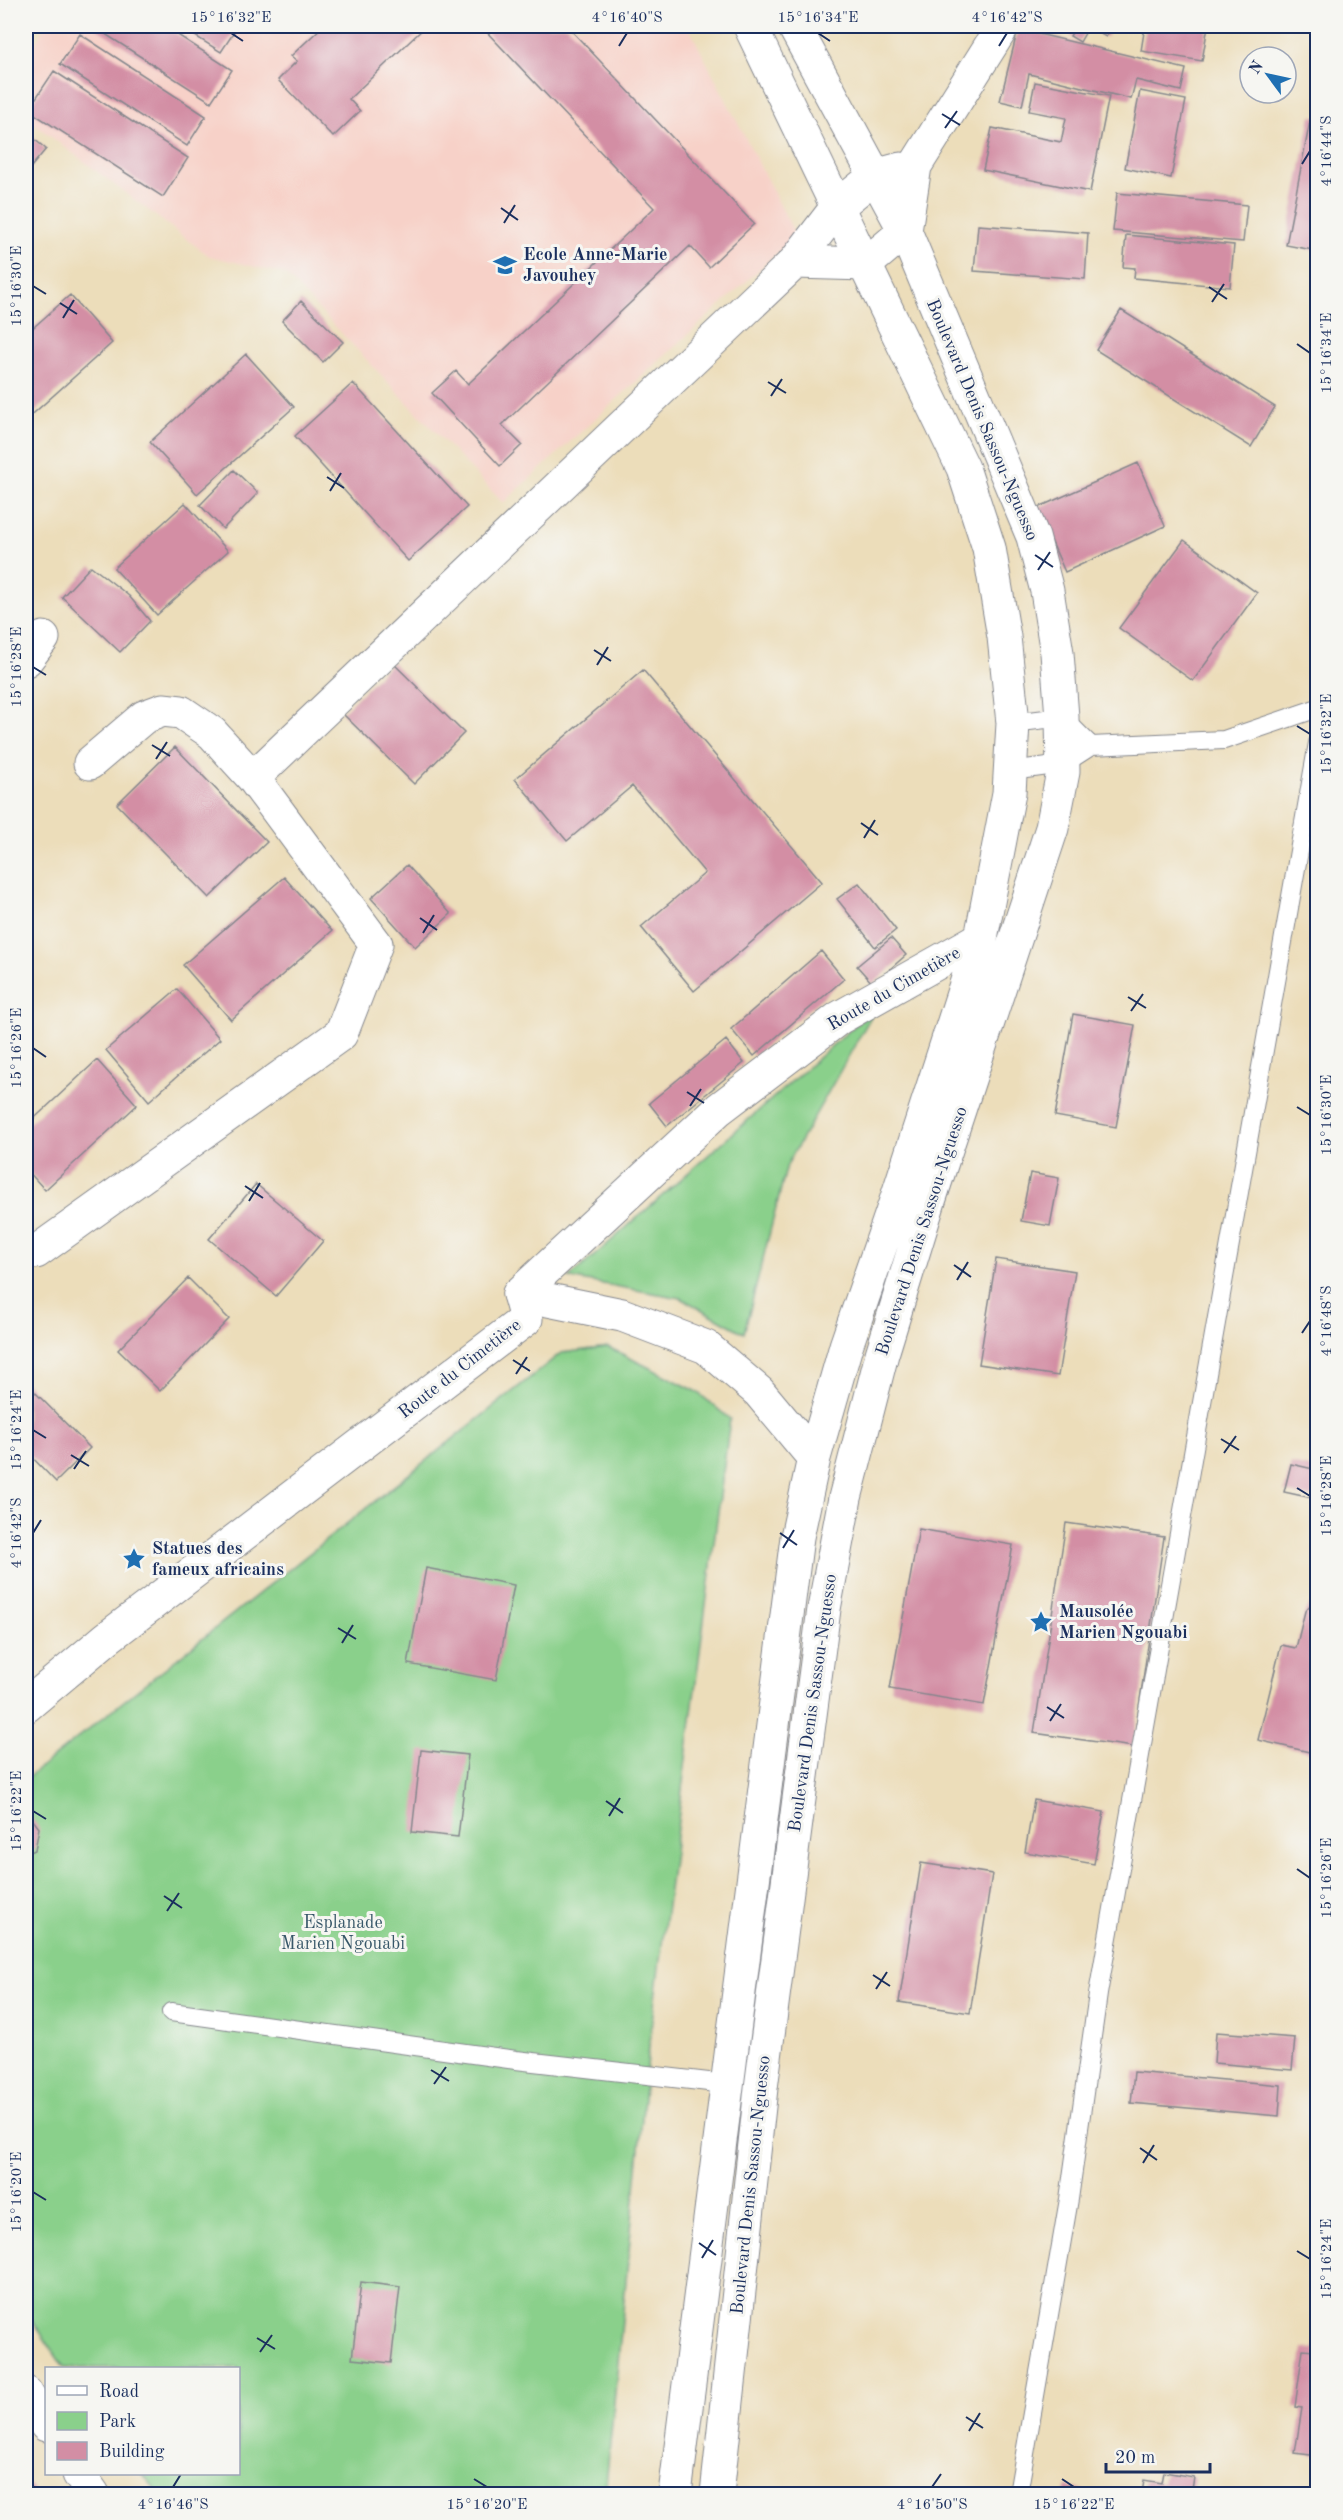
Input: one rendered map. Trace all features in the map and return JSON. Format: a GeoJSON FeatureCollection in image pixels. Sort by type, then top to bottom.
{"type":"FeatureCollection","features":[{"type":"Feature","properties":{"kind":"main road","name":"Boulevard Denis Sassou-Nguesso"},"geometry":{"type":"LineString","coordinates":[[675,2494],[797,1537],[814,1458],[846,1346],[896,1201],[981,938],[1009,794],[1013,723],[1004,637],[986,538],[963,468],[750,26]]}},
{"type":"Feature","properties":{"kind":"main road","name":"Boulevard Denis Sassou-Nguesso"},"geometry":{"type":"LineString","coordinates":[[717,2494],[761,2088],[824,1609],[845,1498],[882,1354],[929,1201],[1052,828],[1063,764],[1057,653],[1047,591],[1033,537],[904,231],[794,26]]}},
{"type":"Feature","properties":{"kind":"main road"},"geometry":{"type":"LineString","coordinates":[[795,262],[866,264],[904,231],[915,166],[1003,26]]}},
{"type":"Feature","properties":{"kind":"main road"},"geometry":{"type":"LineString","coordinates":[[253,778],[795,262],[838,206],[875,176],[915,166]]}},
{"type":"Feature","properties":{"kind":"main road"},"geometry":{"type":"LineString","coordinates":[[36,1252],[341,1034],[376,944],[253,778],[212,733],[181,712],[163,710],[144,717],[90,763]]}},
{"type":"Feature","properties":{"kind":"main road","name":"Route du Cimetière"},"geometry":{"type":"LineString","coordinates":[[26,1706],[107,1638],[526,1319],[519,1294],[719,1109],[839,1018],[981,938]]}},
{"type":"Feature","properties":{"kind":"main road"},"geometry":{"type":"LineString","coordinates":[[519,1294],[622,1315],[706,1347],[759,1392],[814,1458]]}},
{"type":"Feature","properties":{"kind":"main road"},"geometry":{"type":"LineString","coordinates":[[26,2393],[45,2423]]}},
{"type":"Feature","properties":{"kind":"main road"},"geometry":{"type":"LineString","coordinates":[[80,2475],[93,2494]]}},
{"type":"Feature","properties":{"kind":"lane"},"geometry":{"type":"LineString","coordinates":[[1011,771],[1063,764],[1090,746],[1224,740],[1317,708]]}},
{"type":"Feature","properties":{"kind":"lane"},"geometry":{"type":"LineString","coordinates":[[1013,723],[1062,717],[1090,746]]}},
{"type":"Feature","properties":{"kind":"lane"},"geometry":{"type":"LineString","coordinates":[[1018,2494],[1069,2199],[1098,1994],[1317,743]]}},
{"type":"Feature","properties":{"kind":"lane"},"geometry":{"type":"LineString","coordinates":[[171,2012],[516,2061],[726,2084]]}},
{"type":"Feature","properties":{"kind":"shaded area","name":"Ecole Anne-Marie Javouhey"},"geometry":{"type":"Polygon","coordinates":[[[45,26],[688,26],[796,236],[503,503],[285,274],[209,256],[26,118],[26,61],[45,26]]]}},
{"type":"Feature","properties":{"kind":"green space"},"geometry":{"type":"Polygon","coordinates":[[[877,1006],[787,1165],[744,1333],[681,1298],[569,1278],[877,1006]]]}},
{"type":"Feature","properties":{"kind":"green space","name":"Esplanade Marien Ngouabi"},"geometry":{"type":"Polygon","coordinates":[[[608,1347],[696,1391],[730,1419],[650,2037],[605,2494],[159,2494],[144,2475],[240,2475],[240,2367],[63,2367],[26,2311],[26,1779],[561,1353],[608,1347]]]}},
{"type":"Feature","properties":{"kind":"building"},"geometry":{"type":"Polygon","coordinates":[[[98,26],[164,26],[232,70],[211,102],[96,28],[98,26]]]}},
{"type":"Feature","properties":{"kind":"building"},"geometry":{"type":"Polygon","coordinates":[[[179,26],[238,26],[221,52],[179,26]]]}},
{"type":"Feature","properties":{"kind":"building"},"geometry":{"type":"Polygon","coordinates":[[[323,26],[426,26],[349,99],[360,111],[333,137],[278,80],[297,61],[291,56],[323,26]]]}},
{"type":"Feature","properties":{"kind":"building"},"geometry":{"type":"Polygon","coordinates":[[[481,26],[567,26],[754,224],[709,267],[690,246],[502,425],[522,445],[500,466],[432,393],[456,371],[468,384],[654,208],[481,26]]]}},
{"type":"Feature","properties":{"kind":"building"},"geometry":{"type":"Polygon","coordinates":[[[1076,26],[1089,26],[1080,42],[1070,36],[1076,26]]]}},
{"type":"Feature","properties":{"kind":"building"},"geometry":{"type":"Polygon","coordinates":[[[1101,26],[1112,26],[1106,37],[1097,32],[1101,26]]]}},
{"type":"Feature","properties":{"kind":"building"},"geometry":{"type":"Polygon","coordinates":[[[1145,26],[1208,26],[1202,61],[1141,51],[1145,26]]]}},
{"type":"Feature","properties":{"kind":"building"},"geometry":{"type":"Polygon","coordinates":[[[1018,29],[1186,69],[1181,91],[1136,80],[1131,99],[1029,74],[1022,106],[1000,101],[1018,29]]]}},
{"type":"Feature","properties":{"kind":"building"},"geometry":{"type":"Polygon","coordinates":[[[80,34],[206,116],[187,146],[60,64],[80,34]]]}},
{"type":"Feature","properties":{"kind":"building"},"geometry":{"type":"Polygon","coordinates":[[[54,71],[188,158],[163,197],[28,110],[54,71]]]}},
{"type":"Feature","properties":{"kind":"building"},"geometry":{"type":"Polygon","coordinates":[[[1035,82],[1109,96],[1090,192],[983,170],[992,128],[1061,142],[1066,118],[1029,111],[1035,82]]]}},
{"type":"Feature","properties":{"kind":"building"},"geometry":{"type":"Polygon","coordinates":[[[1140,91],[1186,100],[1171,178],[1125,168],[1140,91]]]}},
{"type":"Feature","properties":{"kind":"building"},"geometry":{"type":"Polygon","coordinates":[[[1311,116],[1318,117],[1318,251],[1286,245],[1311,116]]]}},
{"type":"Feature","properties":{"kind":"building"},"geometry":{"type":"Polygon","coordinates":[[[26,132],[46,149],[26,173],[26,132]]]}},
{"type":"Feature","properties":{"kind":"building"},"geometry":{"type":"Polygon","coordinates":[[[1117,193],[1247,205],[1243,242],[1113,231],[1117,193]]]}},
{"type":"Feature","properties":{"kind":"building"},"geometry":{"type":"Polygon","coordinates":[[[978,225],[1088,233],[1085,279],[974,271],[978,225]]]}},
{"type":"Feature","properties":{"kind":"building"},"geometry":{"type":"Polygon","coordinates":[[[1126,235],[1234,245],[1230,287],[1134,278],[1135,268],[1123,267],[1126,235]]]}},
{"type":"Feature","properties":{"kind":"building"},"geometry":{"type":"Polygon","coordinates":[[[70,295],[112,343],[26,420],[26,334],[70,295]]]}},
{"type":"Feature","properties":{"kind":"building"},"geometry":{"type":"Polygon","coordinates":[[[301,301],[343,342],[323,362],[282,321],[301,301]]]}},
{"type":"Feature","properties":{"kind":"building"},"geometry":{"type":"Polygon","coordinates":[[[1121,310],[1275,407],[1251,447],[1096,350],[1121,310]]]}},
{"type":"Feature","properties":{"kind":"building"},"geometry":{"type":"Polygon","coordinates":[[[246,354],[294,407],[197,494],[150,442],[246,354]]]}},
{"type":"Feature","properties":{"kind":"building"},"geometry":{"type":"Polygon","coordinates":[[[353,383],[467,507],[408,561],[295,436],[353,383]]]}},
{"type":"Feature","properties":{"kind":"building"},"geometry":{"type":"Polygon","coordinates":[[[1138,463],[1165,526],[1065,572],[1037,508],[1138,463]]]}},
{"type":"Feature","properties":{"kind":"building"},"geometry":{"type":"Polygon","coordinates":[[[234,470],[258,493],[223,529],[200,505],[234,470]]]}},
{"type":"Feature","properties":{"kind":"building"},"geometry":{"type":"Polygon","coordinates":[[[185,503],[228,551],[157,615],[114,568],[185,503]]]}},
{"type":"Feature","properties":{"kind":"building"},"geometry":{"type":"Polygon","coordinates":[[[1184,540],[1257,593],[1193,681],[1119,628],[1184,540]]]}},
{"type":"Feature","properties":{"kind":"building"},"geometry":{"type":"Polygon","coordinates":[[[91,566],[129,596],[150,621],[120,652],[62,597],[91,566]]]}},
{"type":"Feature","properties":{"kind":"building"},"geometry":{"type":"Polygon","coordinates":[[[392,662],[464,733],[414,784],[342,713],[392,662]]]}},
{"type":"Feature","properties":{"kind":"building"},"geometry":{"type":"Polygon","coordinates":[[[643,670],[822,882],[694,991],[641,927],[705,873],[632,786],[567,841],[515,779],[643,670]]]}},
{"type":"Feature","properties":{"kind":"building"},"geometry":{"type":"Polygon","coordinates":[[[175,747],[267,842],[209,898],[117,804],[175,747]]]}},
{"type":"Feature","properties":{"kind":"building"},"geometry":{"type":"Polygon","coordinates":[[[407,865],[451,914],[415,947],[371,898],[407,865]]]}},
{"type":"Feature","properties":{"kind":"building"},"geometry":{"type":"Polygon","coordinates":[[[284,877],[332,931],[231,1020],[183,965],[284,877]]]}},
{"type":"Feature","properties":{"kind":"building"},"geometry":{"type":"Polygon","coordinates":[[[859,883],[896,930],[875,947],[837,899],[859,883]]]}},
{"type":"Feature","properties":{"kind":"building"},"geometry":{"type":"Polygon","coordinates":[[[891,938],[906,955],[873,984],[857,966],[891,938]]]}},
{"type":"Feature","properties":{"kind":"building"},"geometry":{"type":"Polygon","coordinates":[[[821,951],[844,979],[754,1056],[731,1029],[821,951]]]}},
{"type":"Feature","properties":{"kind":"building"},"geometry":{"type":"Polygon","coordinates":[[[177,989],[220,1039],[149,1101],[106,1050],[177,989]]]}},
{"type":"Feature","properties":{"kind":"building"},"geometry":{"type":"Polygon","coordinates":[[[1073,1014],[1135,1025],[1116,1127],[1055,1116],[1073,1014]]]}},
{"type":"Feature","properties":{"kind":"building"},"geometry":{"type":"Polygon","coordinates":[[[726,1040],[744,1063],[667,1126],[649,1103],[726,1040]]]}},
{"type":"Feature","properties":{"kind":"building"},"geometry":{"type":"Polygon","coordinates":[[[97,1060],[137,1105],[45,1190],[26,1169],[26,1126],[97,1060]]]}},
{"type":"Feature","properties":{"kind":"building"},"geometry":{"type":"Polygon","coordinates":[[[1030,1173],[1059,1178],[1050,1226],[1021,1221],[1030,1173]]]}},
{"type":"Feature","properties":{"kind":"building"},"geometry":{"type":"Polygon","coordinates":[[[256,1184],[323,1241],[276,1296],[209,1239],[256,1184]]]}},
{"type":"Feature","properties":{"kind":"building"},"geometry":{"type":"Polygon","coordinates":[[[996,1259],[1075,1271],[1058,1376],[979,1364],[996,1259]]]}},
{"type":"Feature","properties":{"kind":"building"},"geometry":{"type":"Polygon","coordinates":[[[188,1278],[229,1319],[160,1391],[118,1350],[188,1278]]]}},
{"type":"Feature","properties":{"kind":"building"},"geometry":{"type":"Polygon","coordinates":[[[26,1383],[90,1448],[56,1482],[26,1451],[26,1383]]]}},
{"type":"Feature","properties":{"kind":"building"},"geometry":{"type":"Polygon","coordinates":[[[1291,1464],[1318,1470],[1312,1498],[1284,1492],[1291,1464]]]}},
{"type":"Feature","properties":{"kind":"building"},"geometry":{"type":"Polygon","coordinates":[[[1066,1523],[1164,1537],[1133,1747],[1034,1733],[1066,1523]]]}},
{"type":"Feature","properties":{"kind":"building"},"geometry":{"type":"Polygon","coordinates":[[[919,1529],[1013,1545],[984,1705],[890,1689],[919,1529]]]}},
{"type":"Feature","properties":{"kind":"building"},"geometry":{"type":"Polygon","coordinates":[[[426,1568],[514,1585],[496,1680],[408,1664],[426,1568]]]}},
{"type":"Feature","properties":{"kind":"building"},"geometry":{"type":"Polygon","coordinates":[[[1318,1601],[1318,1754],[1258,1740],[1281,1645],[1296,1648],[1305,1611],[1311,1604],[1318,1601]]]}},
{"type":"Feature","properties":{"kind":"building"},"geometry":{"type":"Polygon","coordinates":[[[421,1750],[468,1755],[458,1837],[412,1832],[421,1750]]]}},
{"type":"Feature","properties":{"kind":"building"},"geometry":{"type":"Polygon","coordinates":[[[1034,1800],[1104,1812],[1094,1864],[1025,1852],[1034,1800]]]}},
{"type":"Feature","properties":{"kind":"building"},"geometry":{"type":"Polygon","coordinates":[[[26,1811],[39,1828],[35,1850],[26,1854],[26,1811]]]}},
{"type":"Feature","properties":{"kind":"building"},"geometry":{"type":"Polygon","coordinates":[[[921,1863],[992,1874],[970,2013],[899,2002],[921,1863]]]}},
{"type":"Feature","properties":{"kind":"building"},"geometry":{"type":"Polygon","coordinates":[[[1216,2032],[1295,2038],[1292,2070],[1214,2063],[1216,2032]]]}},
{"type":"Feature","properties":{"kind":"building"},"geometry":{"type":"Polygon","coordinates":[[[1134,2072],[1281,2085],[1279,2116],[1131,2103],[1134,2072]]]}},
{"type":"Feature","properties":{"kind":"building"},"geometry":{"type":"Polygon","coordinates":[[[361,2282],[400,2287],[391,2363],[352,2359],[361,2282]]]}},
{"type":"Feature","properties":{"kind":"building"},"geometry":{"type":"Polygon","coordinates":[[[1316,2336],[1318,2336],[1318,2456],[1295,2453],[1302,2408],[1295,2407],[1303,2349],[1314,2350],[1316,2336]]]}},
{"type":"Feature","properties":{"kind":"building"},"geometry":{"type":"Polygon","coordinates":[[[1164,2472],[1194,2477],[1192,2490],[1204,2492],[1204,2494],[1142,2494],[1144,2480],[1162,2483],[1164,2472]]]}},
{"type":"Feature","properties":{"kind":"building"},"geometry":{"type":"Polygon","coordinates":[[[26,2480],[36,2494],[26,2494],[26,2480]]]}},
{"type":"Feature","properties":{"kind":"building"},"geometry":{"type":"Polygon","coordinates":[[[1067,2486],[1078,2488],[1090,2494],[1064,2494],[1067,2486]]]}},
{"type":"Feature","properties":{"kind":"place","name":"Ecole Anne-Marie Javouhey"},"geometry":{"type":"Point","coordinates":[505,265]}},
{"type":"Feature","properties":{"kind":"place","name":"Statues des fameux africains"},"geometry":{"type":"Point","coordinates":[134,1559]}},
{"type":"Feature","properties":{"kind":"place","name":"Mausolée Marien Ngouabi"},"geometry":{"type":"Point","coordinates":[1041,1622]}}]}
